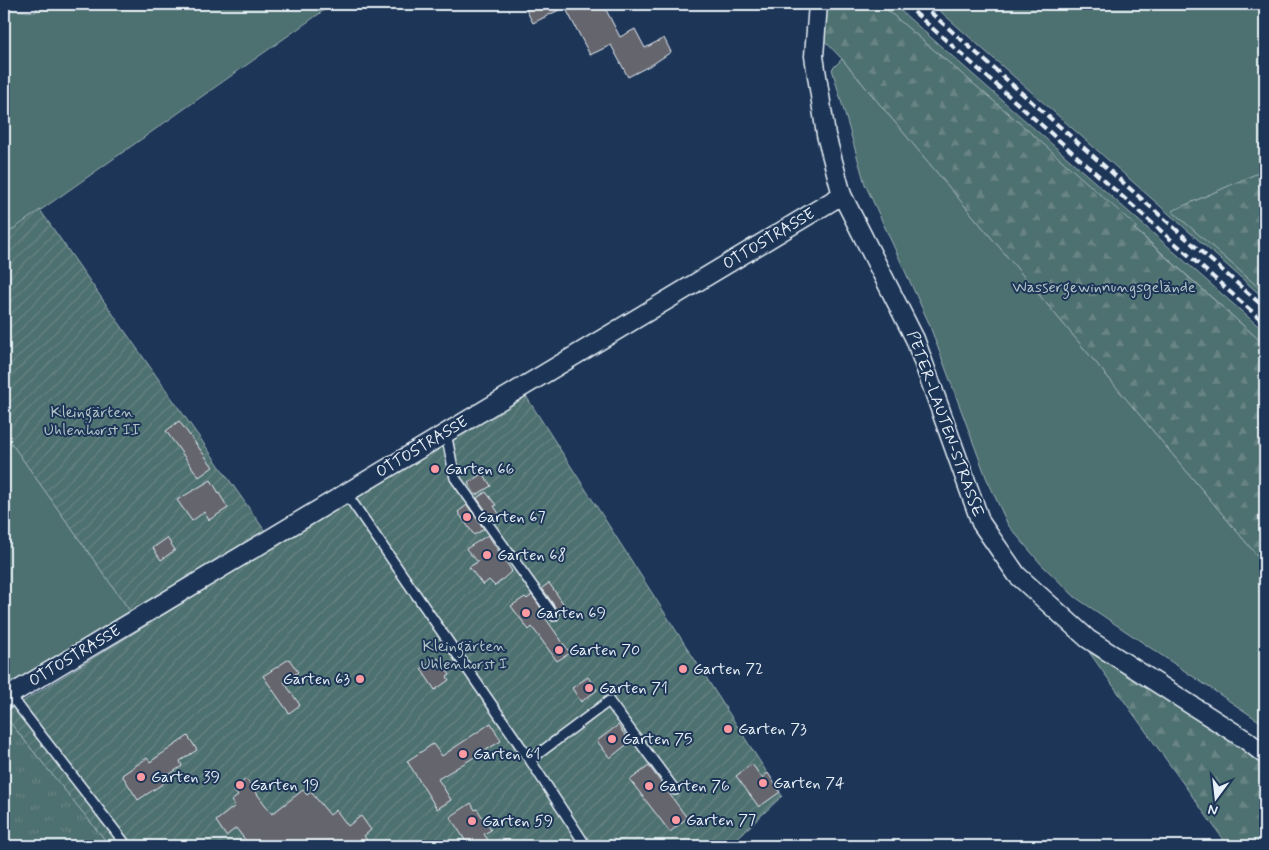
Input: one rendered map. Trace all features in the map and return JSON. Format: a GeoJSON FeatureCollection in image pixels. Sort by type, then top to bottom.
{"type":"FeatureCollection","features":[{"type":"Feature","properties":{"kind":"street","name":"PETER-LAUTEN-STRASSE"},"geometry":{"type":"LineString","coordinates":[[818,4],[814,56],[826,135],[842,195],[915,338],[981,523],[1018,575],[1088,639],[1246,740],[1265,755]]}},
{"type":"Feature","properties":{"kind":"street","name":"OTTOSTRASSE"},"geometry":{"type":"LineString","coordinates":[[7,698],[842,195]]}},
{"type":"Feature","properties":{"kind":"lane"},"geometry":{"type":"LineString","coordinates":[[446,433],[456,478],[554,616]]}},
{"type":"Feature","properties":{"kind":"lane"},"geometry":{"type":"LineString","coordinates":[[346,493],[530,760],[586,846]]}},
{"type":"Feature","properties":{"kind":"lane"},"geometry":{"type":"LineString","coordinates":[[7,698],[127,846]]}},
{"type":"Feature","properties":{"kind":"lane"},"geometry":{"type":"LineString","coordinates":[[530,760],[609,701],[675,790]]}},
{"type":"Feature","properties":{"kind":"green space"},"geometry":{"type":"Polygon","coordinates":[[[37,4],[333,4],[4,236],[4,9],[36,12],[37,4]]]}},
{"type":"Feature","properties":{"kind":"green space","name":"Wassergewinnungsgelände"},"geometry":{"type":"Polygon","coordinates":[[[826,4],[880,4],[1023,126],[1137,227],[1134,229],[1265,345],[1265,565],[842,59],[823,39],[826,4]]]}},
{"type":"Feature","properties":{"kind":"green space"},"geometry":{"type":"Polygon","coordinates":[[[880,4],[893,4],[1265,332],[1265,345],[1023,126],[880,4]]]}},
{"type":"Feature","properties":{"kind":"green space"},"geometry":{"type":"Polygon","coordinates":[[[932,4],[1265,4],[1265,170],[1172,211],[1265,293],[1265,299],[932,4]]]}},
{"type":"Feature","properties":{"kind":"green space"},"geometry":{"type":"Polygon","coordinates":[[[842,59],[1265,565],[1265,725],[1075,597],[1041,564],[1008,525],[986,477],[928,321],[865,184],[832,69],[842,59]]]}},
{"type":"Feature","properties":{"kind":"green space"},"geometry":{"type":"Polygon","coordinates":[[[1265,170],[1265,293],[1172,211],[1265,170]]]}},
{"type":"Feature","properties":{"kind":"green space","name":"Kleingärten Uhlenhorst II"},"geometry":{"type":"Polygon","coordinates":[[[40,210],[265,531],[130,611],[4,433],[4,236],[40,210]]]}},
{"type":"Feature","properties":{"kind":"green space","name":"Kleingärten Uhlenhorst I"},"geometry":{"type":"Polygon","coordinates":[[[524,393],[782,796],[729,846],[110,846],[4,713],[524,393]]]}},
{"type":"Feature","properties":{"kind":"green space"},"geometry":{"type":"Polygon","coordinates":[[[4,433],[130,611],[4,688],[4,433]]]}},
{"type":"Feature","properties":{"kind":"green space"},"geometry":{"type":"Polygon","coordinates":[[[1089,652],[1253,753],[1265,766],[1265,846],[1228,846],[1089,652]]]}},
{"type":"Feature","properties":{"kind":"green space"},"geometry":{"type":"Polygon","coordinates":[[[4,715],[110,846],[4,846],[4,777],[9,760],[3,730],[4,715]]]}},
{"type":"Feature","properties":{"kind":"building"},"geometry":{"type":"Polygon","coordinates":[[[523,4],[603,4],[620,37],[635,29],[645,48],[664,38],[671,52],[628,77],[611,45],[590,55],[565,7],[533,23],[523,4]]]}},
{"type":"Feature","properties":{"kind":"building"},"geometry":{"type":"Polygon","coordinates":[[[179,421],[213,467],[199,477],[166,431],[179,421]]]}},
{"type":"Feature","properties":{"kind":"building"},"geometry":{"type":"Polygon","coordinates":[[[483,473],[491,486],[476,495],[468,483],[483,473]]]}},
{"type":"Feature","properties":{"kind":"building"},"geometry":{"type":"Polygon","coordinates":[[[211,480],[228,508],[209,520],[204,512],[192,521],[177,500],[211,480]]]}},
{"type":"Feature","properties":{"kind":"building"},"geometry":{"type":"Polygon","coordinates":[[[486,492],[496,505],[494,506],[501,517],[494,522],[477,498],[486,492]]]}},
{"type":"Feature","properties":{"kind":"building"},"geometry":{"type":"Polygon","coordinates":[[[467,505],[484,529],[474,535],[458,512],[467,505]]]}},
{"type":"Feature","properties":{"kind":"building","name":"Garten 68"},"geometry":{"type":"Polygon","coordinates":[[[488,535],[512,571],[495,586],[489,580],[483,585],[469,567],[478,562],[466,549],[488,535]]]}},
{"type":"Feature","properties":{"kind":"building"},"geometry":{"type":"Polygon","coordinates":[[[167,538],[175,550],[161,560],[153,548],[167,538]]]}},
{"type":"Feature","properties":{"kind":"building"},"geometry":{"type":"Polygon","coordinates":[[[549,583],[565,606],[558,611],[542,588],[549,583]]]}},
{"type":"Feature","properties":{"kind":"building"},"geometry":{"type":"Polygon","coordinates":[[[532,595],[570,653],[557,661],[532,627],[529,630],[511,606],[532,595]]]}},
{"type":"Feature","properties":{"kind":"building"},"geometry":{"type":"Polygon","coordinates":[[[438,658],[450,675],[447,677],[449,680],[435,690],[421,669],[438,658]]]}},
{"type":"Feature","properties":{"kind":"building"},"geometry":{"type":"Polygon","coordinates":[[[289,659],[298,672],[284,682],[300,705],[289,713],[263,676],[289,659]]]}},
{"type":"Feature","properties":{"kind":"building","name":"Garten 71"},"geometry":{"type":"Polygon","coordinates":[[[588,677],[597,690],[581,702],[572,688],[588,677]]]}},
{"type":"Feature","properties":{"kind":"building","name":"Garten 61"},"geometry":{"type":"Polygon","coordinates":[[[491,723],[501,741],[438,779],[451,800],[437,809],[407,761],[433,744],[442,756],[491,723]]]}},
{"type":"Feature","properties":{"kind":"building","name":"Garten 75"},"geometry":{"type":"Polygon","coordinates":[[[618,725],[630,742],[610,758],[597,741],[618,725]]]}},
{"type":"Feature","properties":{"kind":"building"},"geometry":{"type":"Polygon","coordinates":[[[188,736],[197,750],[180,761],[182,766],[161,780],[164,783],[138,800],[122,775],[147,758],[150,762],[188,736]]]}},
{"type":"Feature","properties":{"kind":"building","name":"Garten 74"},"geometry":{"type":"Polygon","coordinates":[[[752,764],[762,778],[768,773],[780,792],[759,807],[736,776],[752,764]]]}},
{"type":"Feature","properties":{"kind":"building"},"geometry":{"type":"Polygon","coordinates":[[[649,766],[687,818],[670,832],[630,780],[649,766]]]}},
{"type":"Feature","properties":{"kind":"building"},"geometry":{"type":"Polygon","coordinates":[[[246,779],[272,814],[303,790],[307,795],[311,792],[330,815],[336,810],[348,826],[361,816],[371,830],[364,836],[371,846],[250,846],[236,828],[226,836],[216,821],[235,806],[231,801],[238,796],[233,790],[246,779]]]}},
{"type":"Feature","properties":{"kind":"building","name":"Garten 59"},"geometry":{"type":"Polygon","coordinates":[[[471,803],[491,830],[484,834],[492,846],[469,846],[450,817],[471,803]]]}},
{"type":"Feature","properties":{"kind":"railway"},"geometry":{"type":"LineString","coordinates":[[905,4],[1265,323]]}},
{"type":"Feature","properties":{"kind":"railway"},"geometry":{"type":"LineString","coordinates":[[921,4],[1265,308]]}},
{"type":"Feature","properties":{"kind":"place","name":"Garten 66"},"geometry":{"type":"Point","coordinates":[435,469]}},
{"type":"Feature","properties":{"kind":"place","name":"Garten 67"},"geometry":{"type":"Point","coordinates":[467,517]}},
{"type":"Feature","properties":{"kind":"place","name":"Garten 68"},"geometry":{"type":"Point","coordinates":[487,555]}},
{"type":"Feature","properties":{"kind":"place","name":"Garten 69"},"geometry":{"type":"Point","coordinates":[526,613]}},
{"type":"Feature","properties":{"kind":"place","name":"Garten 70"},"geometry":{"type":"Point","coordinates":[559,650]}},
{"type":"Feature","properties":{"kind":"place","name":"Garten 72"},"geometry":{"type":"Point","coordinates":[683,669]}},
{"type":"Feature","properties":{"kind":"place","name":"Garten 63"},"geometry":{"type":"Point","coordinates":[360,679]}},
{"type":"Feature","properties":{"kind":"place","name":"Garten 71"},"geometry":{"type":"Point","coordinates":[589,688]}},
{"type":"Feature","properties":{"kind":"place","name":"Garten 73"},"geometry":{"type":"Point","coordinates":[728,729]}},
{"type":"Feature","properties":{"kind":"place","name":"Garten 75"},"geometry":{"type":"Point","coordinates":[612,739]}},
{"type":"Feature","properties":{"kind":"place","name":"Garten 61"},"geometry":{"type":"Point","coordinates":[463,754]}},
{"type":"Feature","properties":{"kind":"place","name":"Garten 39"},"geometry":{"type":"Point","coordinates":[141,777]}},
{"type":"Feature","properties":{"kind":"place","name":"Garten 74"},"geometry":{"type":"Point","coordinates":[763,783]}},
{"type":"Feature","properties":{"kind":"place","name":"Garten 19"},"geometry":{"type":"Point","coordinates":[240,785]}},
{"type":"Feature","properties":{"kind":"place","name":"Garten 76"},"geometry":{"type":"Point","coordinates":[649,786]}},
{"type":"Feature","properties":{"kind":"place","name":"Garten 77"},"geometry":{"type":"Point","coordinates":[676,820]}},
{"type":"Feature","properties":{"kind":"place","name":"Garten 59"},"geometry":{"type":"Point","coordinates":[472,821]}}]}
